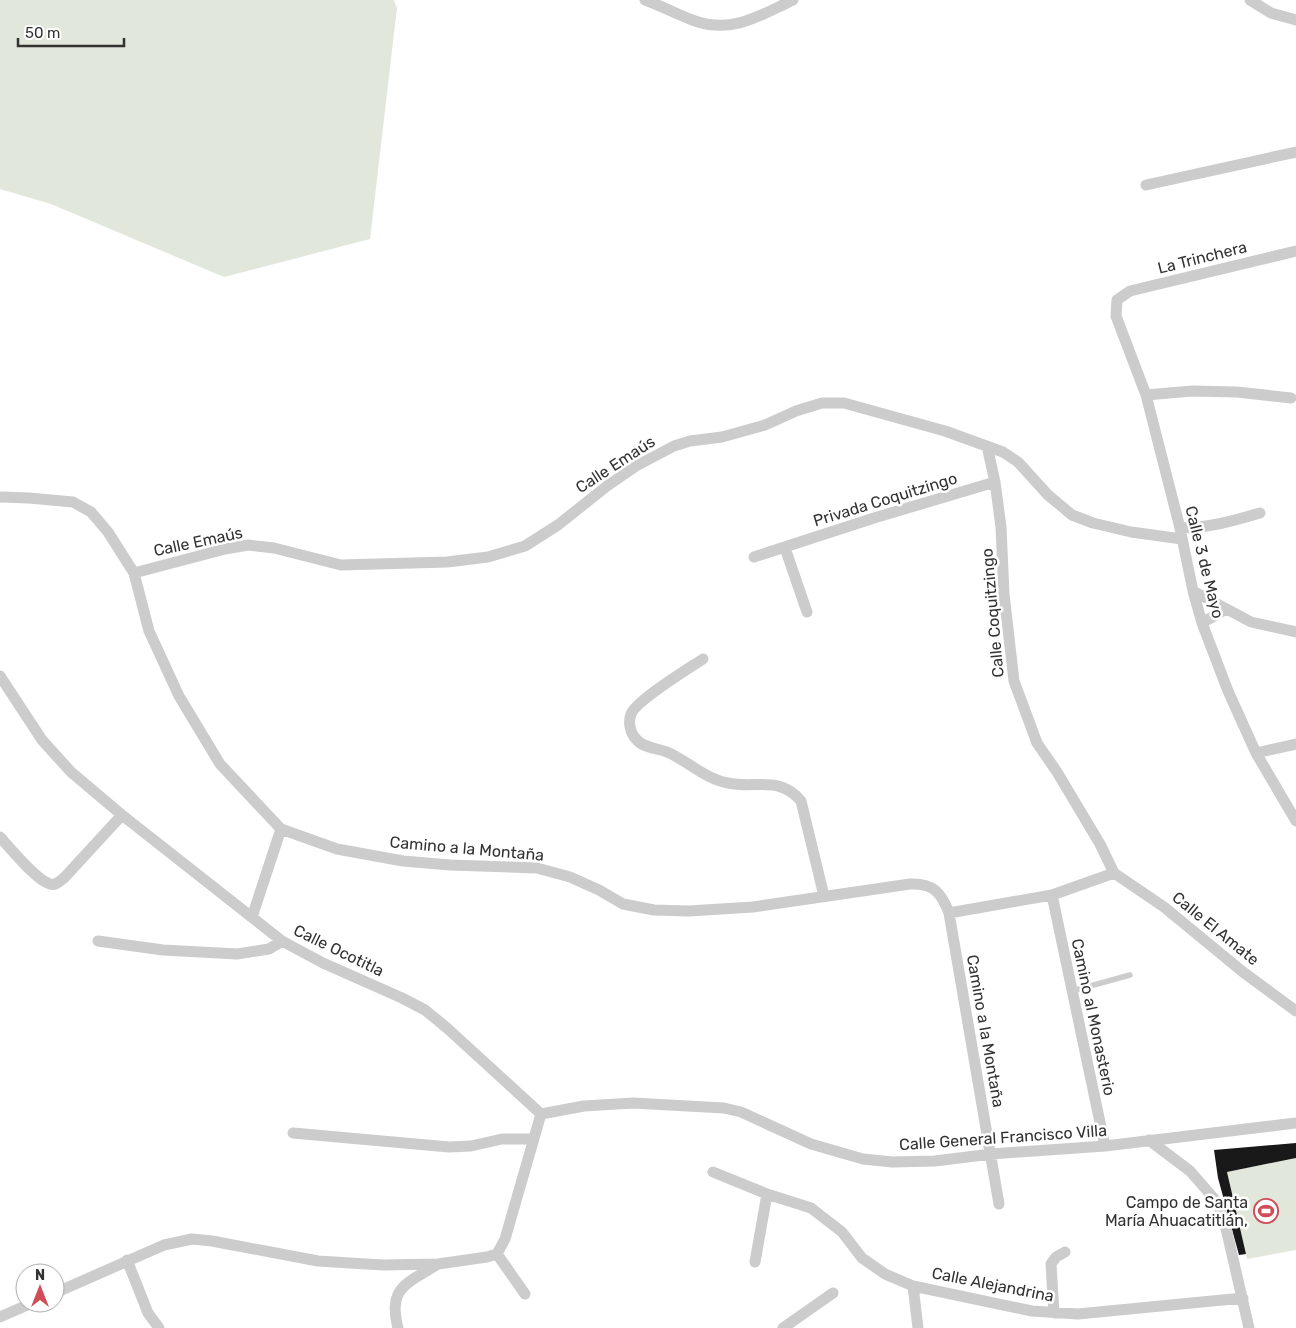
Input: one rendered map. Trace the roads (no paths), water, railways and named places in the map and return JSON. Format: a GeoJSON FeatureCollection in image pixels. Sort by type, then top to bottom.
{"type":"FeatureCollection","features":[{"type":"Feature","properties":{"kind":"street"},"geometry":{"type":"LineString","coordinates":[[645,0],[697,22],[716,25],[749,22],[794,0]]}},
{"type":"Feature","properties":{"kind":"street"},"geometry":{"type":"LineString","coordinates":[[1250,0],[1271,13],[1296,20]]}},
{"type":"Feature","properties":{"kind":"street"},"geometry":{"type":"LineString","coordinates":[[1146,185],[1296,152]]}},
{"type":"Feature","properties":{"kind":"street","name":"La Trinchera"},"geometry":{"type":"LineString","coordinates":[[1118,300],[1130,291],[1296,251]]}},
{"type":"Feature","properties":{"kind":"street","name":"Calle 3 de Mayo"},"geometry":{"type":"LineString","coordinates":[[1118,300],[1116,316],[1146,395],[1202,623],[1228,691],[1256,753],[1296,821]]}},
{"type":"Feature","properties":{"kind":"street"},"geometry":{"type":"LineString","coordinates":[[1146,395],[1192,391],[1237,392],[1291,398]]}},
{"type":"Feature","properties":{"kind":"street","name":"Calle Emaús"},"geometry":{"type":"LineString","coordinates":[[134,572],[248,545],[274,548],[342,565],[447,562],[488,557],[524,546],[558,525],[606,486],[636,466],[674,446],[690,441],[722,438],[765,426],[796,411],[822,403],[844,403],[945,431],[1003,452],[1018,462],[1048,494],[1072,515],[1131,532],[1181,533],[1227,523],[1260,513]]}},
{"type":"Feature","properties":{"kind":"street","name":"Calle Coquitzingo"},"geometry":{"type":"LineString","coordinates":[[987,446],[1002,526],[1004,594],[1014,681],[1037,743],[1057,772],[1100,844],[1114,872]]}},
{"type":"Feature","properties":{"kind":"street","name":"Privada Coquitzingo"},"geometry":{"type":"LineString","coordinates":[[754,557],[874,518],[995,482]]}},
{"type":"Feature","properties":{"kind":"street","name":"Camino a la Montaña"},"geometry":{"type":"LineString","coordinates":[[0,497],[73,502],[91,512],[108,532],[134,572],[149,631],[179,696],[220,764],[281,829],[338,849],[403,861],[450,865],[538,868],[599,890],[623,904],[654,910],[689,911],[753,907],[922,884],[934,889],[944,900],[949,913],[999,1204]]}},
{"type":"Feature","properties":{"kind":"street"},"geometry":{"type":"LineString","coordinates":[[785,548],[808,612]]}},
{"type":"Feature","properties":{"kind":"street"},"geometry":{"type":"LineString","coordinates":[[1193,591],[1251,622],[1296,632]]}},
{"type":"Feature","properties":{"kind":"street"},"geometry":{"type":"LineString","coordinates":[[1202,623],[1226,609]]}},
{"type":"Feature","properties":{"kind":"street"},"geometry":{"type":"LineString","coordinates":[[703,659],[640,704],[631,714],[631,732],[636,740],[667,752],[715,779],[740,784],[783,786],[794,792],[801,801],[824,896]]}},
{"type":"Feature","properties":{"kind":"street","name":"Calle Ocotitla"},"geometry":{"type":"LineString","coordinates":[[0,676],[42,740],[71,772],[122,815],[282,941],[323,963],[425,1010],[541,1114]]}},
{"type":"Feature","properties":{"kind":"street"},"geometry":{"type":"LineString","coordinates":[[1256,753],[1296,744]]}},
{"type":"Feature","properties":{"kind":"street"},"geometry":{"type":"LineString","coordinates":[[0,837],[41,878],[49,884],[55,884],[64,878],[122,815]]}},
{"type":"Feature","properties":{"kind":"street"},"geometry":{"type":"LineString","coordinates":[[252,917],[281,829]]}},
{"type":"Feature","properties":{"kind":"street"},"geometry":{"type":"LineString","coordinates":[[949,913],[1052,895],[1114,872]]}},
{"type":"Feature","properties":{"kind":"street","name":"Calle El Amate"},"geometry":{"type":"LineString","coordinates":[[1114,872],[1164,907],[1243,972],[1296,1011]]}},
{"type":"Feature","properties":{"kind":"street","name":"Camino al Monasterio"},"geometry":{"type":"LineString","coordinates":[[1052,895],[1105,1146]]}},
{"type":"Feature","properties":{"kind":"street"},"geometry":{"type":"LineString","coordinates":[[98,941],[163,950],[237,954],[269,949],[282,941]]}},
{"type":"Feature","properties":{"kind":"street","name":"Calle General Francisco Villa"},"geometry":{"type":"LineString","coordinates":[[541,1114],[584,1106],[633,1104],[724,1108],[741,1112],[812,1144],[863,1159],[892,1162],[935,1161],[991,1154],[1105,1146],[1296,1123]]}},
{"type":"Feature","properties":{"kind":"street"},"geometry":{"type":"LineString","coordinates":[[65,1288],[164,1245],[192,1240],[212,1241],[318,1261],[383,1265],[438,1264],[498,1254],[505,1240],[541,1114]]}},
{"type":"Feature","properties":{"kind":"street"},"geometry":{"type":"LineString","coordinates":[[293,1133],[448,1147],[471,1146],[502,1139],[534,1139]]}},
{"type":"Feature","properties":{"kind":"street"},"geometry":{"type":"LineString","coordinates":[[1149,1140],[1190,1171],[1218,1203],[1225,1224],[1249,1328]]}},
{"type":"Feature","properties":{"kind":"street","name":"Calle Alejandrina"},"geometry":{"type":"LineString","coordinates":[[713,1172],[767,1194],[812,1208],[842,1232],[862,1258],[885,1274],[913,1286],[1032,1311],[1078,1314],[1243,1298]]}},
{"type":"Feature","properties":{"kind":"street"},"geometry":{"type":"LineString","coordinates":[[755,1262],[767,1194]]}},
{"type":"Feature","properties":{"kind":"street"},"geometry":{"type":"LineString","coordinates":[[1054,1313],[1051,1264],[1056,1257],[1065,1252]]}},
{"type":"Feature","properties":{"kind":"street"},"geometry":{"type":"LineString","coordinates":[[498,1254],[525,1294]]}},
{"type":"Feature","properties":{"kind":"street"},"geometry":{"type":"LineString","coordinates":[[127,1260],[148,1313],[159,1328]]}},
{"type":"Feature","properties":{"kind":"street"},"geometry":{"type":"LineString","coordinates":[[398,1328],[394,1314],[396,1296],[405,1284],[438,1264]]}},
{"type":"Feature","properties":{"kind":"street"},"geometry":{"type":"LineString","coordinates":[[913,1286],[918,1328]]}},
{"type":"Feature","properties":{"kind":"street"},"geometry":{"type":"LineString","coordinates":[[783,1328],[833,1293]]}},
{"type":"Feature","properties":{"kind":"street"},"geometry":{"type":"LineString","coordinates":[[0,1318],[15,1311]]}},
{"type":"Feature","properties":{"kind":"lane"},"geometry":{"type":"LineString","coordinates":[[1072,991],[1130,974]]}},
{"type":"Feature","properties":{"kind":"place","name":"Campo de Santa María Ahuacatitlán,"},"geometry":{"type":"Point","coordinates":[1266,1211]}}]}
